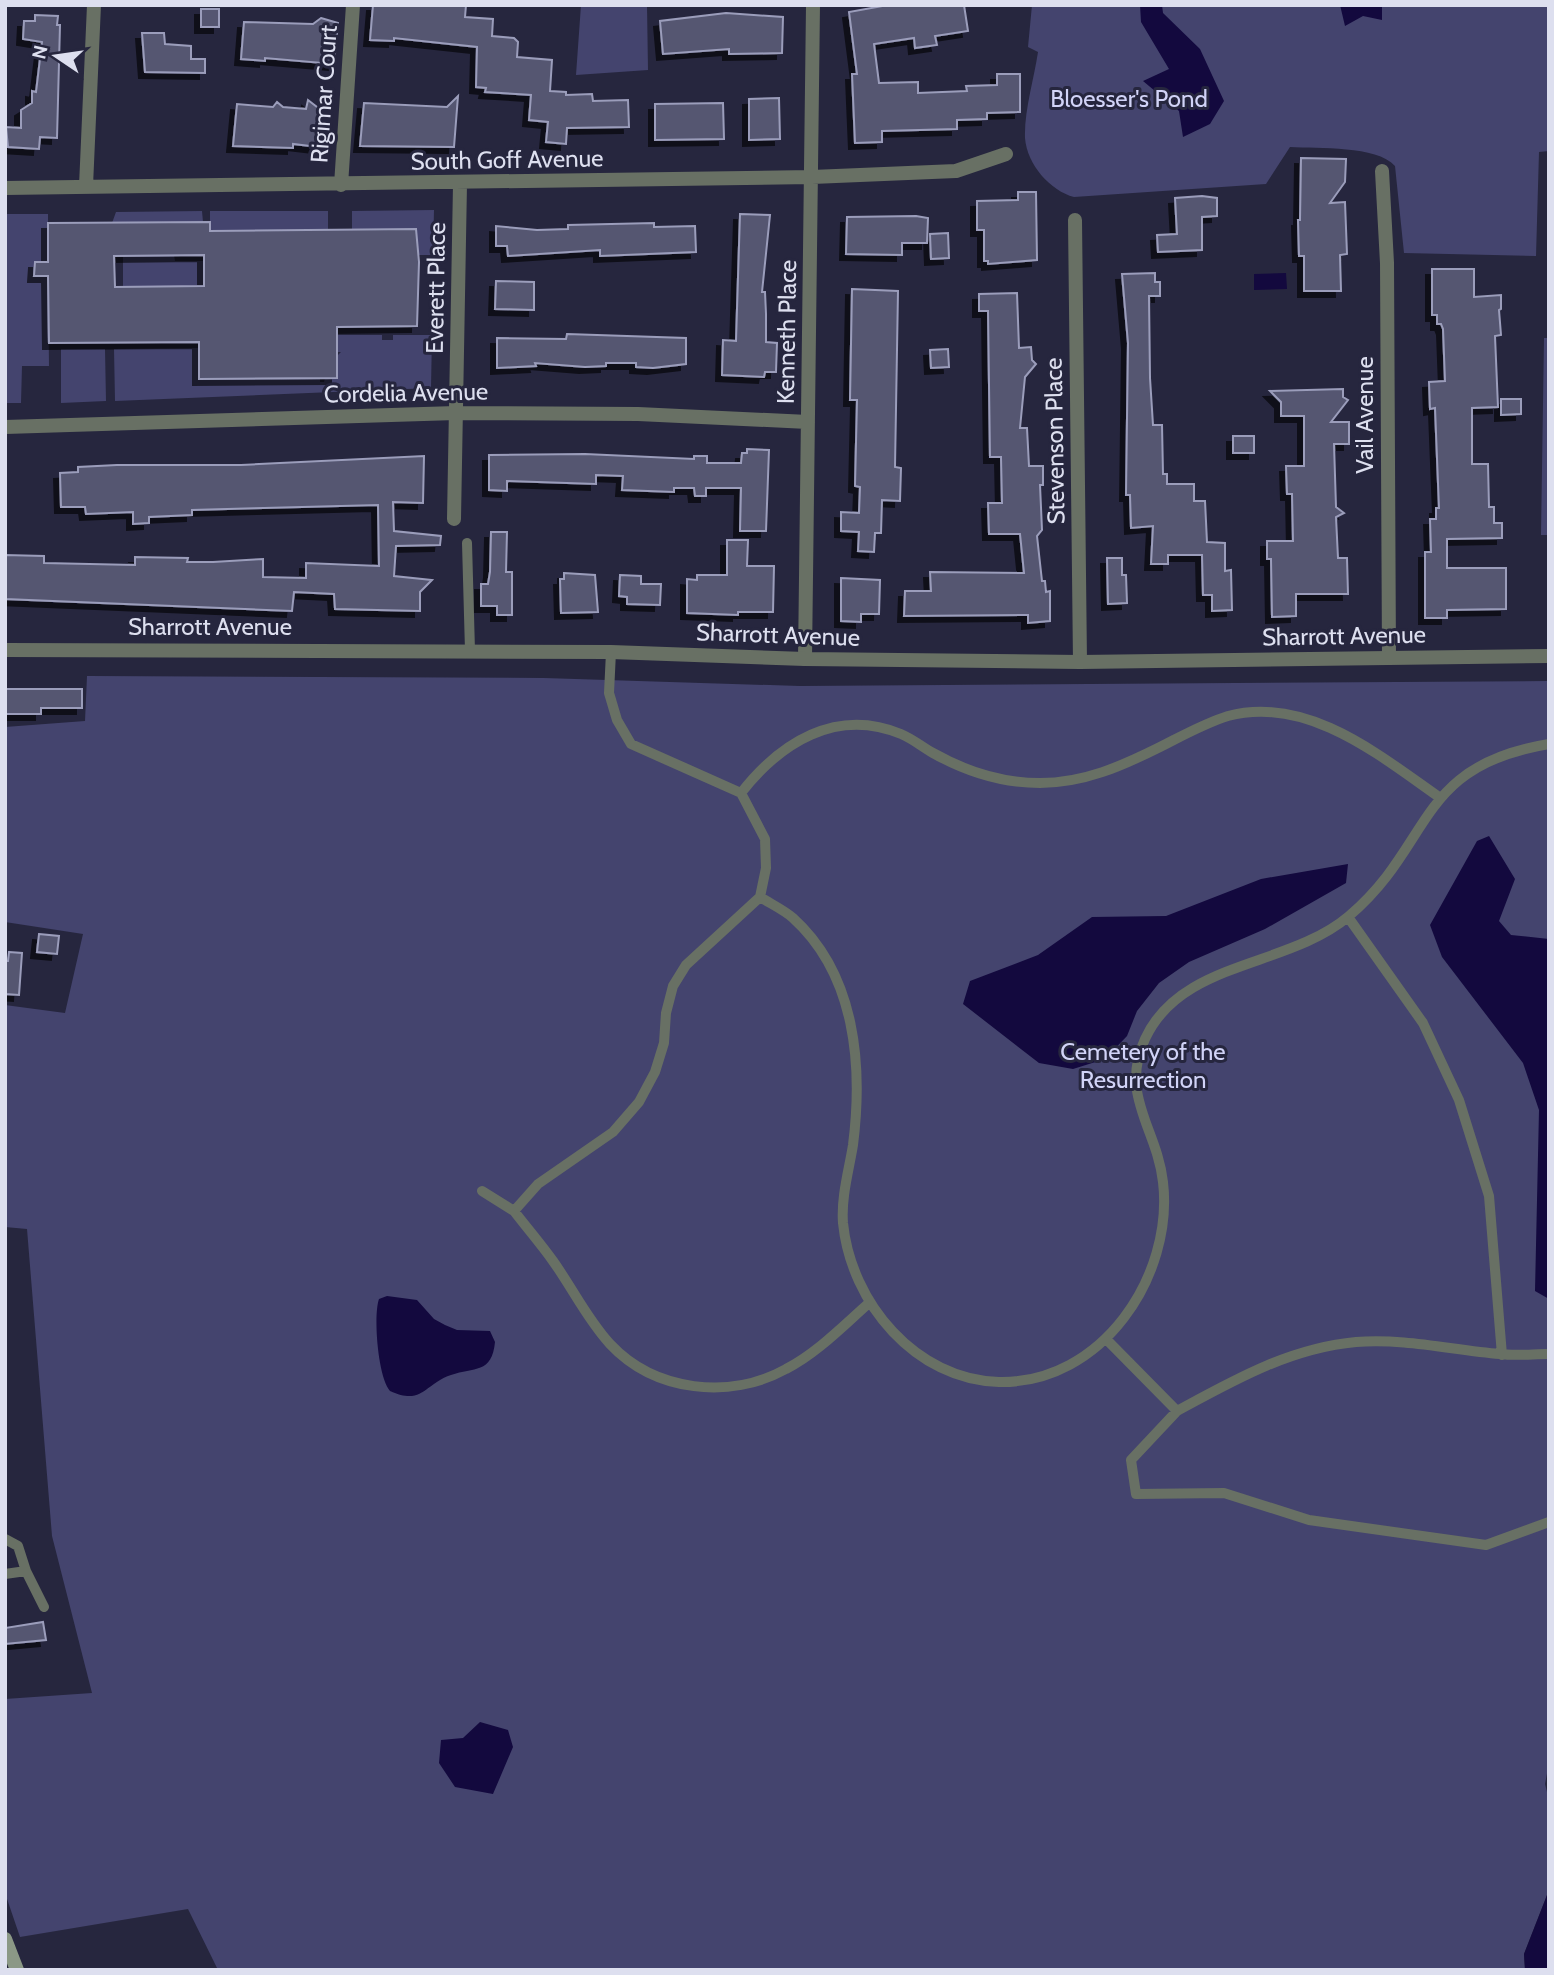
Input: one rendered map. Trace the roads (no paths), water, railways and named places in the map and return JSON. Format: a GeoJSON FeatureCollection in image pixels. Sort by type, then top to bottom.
{"type":"FeatureCollection","features":[{"type":"Feature","properties":{"kind":"main road"},"geometry":{"type":"LineString","coordinates":[[5,1939],[17,1970]]}},
{"type":"Feature","properties":{"kind":"street"},"geometry":{"type":"LineString","coordinates":[[86,186],[94,5]]}},
{"type":"Feature","properties":{"kind":"street","name":"Rigimar Court"},"geometry":{"type":"LineString","coordinates":[[341,185],[353,5]]}},
{"type":"Feature","properties":{"kind":"street","name":"Kenneth Place"},"geometry":{"type":"LineString","coordinates":[[805,659],[813,5]]}},
{"type":"Feature","properties":{"kind":"street","name":"South Goff Avenue"},"geometry":{"type":"LineString","coordinates":[[5,188],[460,184],[812,177],[956,171],[1006,154]]}},
{"type":"Feature","properties":{"kind":"street","name":"Vail Avenue"},"geometry":{"type":"LineString","coordinates":[[1382,171],[1387,263],[1389,658]]}},
{"type":"Feature","properties":{"kind":"street","name":"Everett Place"},"geometry":{"type":"LineString","coordinates":[[454,519],[460,184]]}},
{"type":"Feature","properties":{"kind":"street","name":"Stevenson Place"},"geometry":{"type":"LineString","coordinates":[[1075,220],[1080,662]]}},
{"type":"Feature","properties":{"kind":"street","name":"Cordelia Avenue"},"geometry":{"type":"LineString","coordinates":[[5,426],[456,413],[638,414],[808,422]]}},
{"type":"Feature","properties":{"kind":"street","name":"Sharrott Avenue"},"geometry":{"type":"LineString","coordinates":[[5,649],[611,652],[805,659],[1080,662],[1549,656]]}},
{"type":"Feature","properties":{"kind":"lane"},"geometry":{"type":"LineString","coordinates":[[467,543],[470,651]]}},
{"type":"Feature","properties":{"kind":"lane"},"geometry":{"type":"LineString","coordinates":[[514,1211],[538,1184],[613,1132],[639,1102],[655,1072],[664,1042],[666,1013],[673,986],[686,965],[760,897],[766,868],[765,839],[741,793],[702,774],[657,758],[631,744],[617,720],[609,693],[611,652]]}},
{"type":"Feature","properties":{"kind":"lane"},"geometry":{"type":"LineString","coordinates":[[741,793],[780,751],[828,727],[857,725],[882,728],[902,734],[932,753],[981,774],[1040,783],[1077,780],[1110,771],[1198,728],[1227,716],[1255,711],[1294,716],[1363,743],[1439,797]]}},
{"type":"Feature","properties":{"kind":"lane"},"geometry":{"type":"LineString","coordinates":[[760,897],[792,917],[816,944],[841,989],[855,1040],[858,1091],[843,1220],[851,1259],[869,1303],[904,1342],[932,1366],[964,1378],[1001,1382],[1037,1377],[1058,1369],[1107,1340],[1131,1309],[1152,1270],[1164,1228],[1163,1177],[1134,1080],[1147,1034],[1163,1009],[1185,990],[1287,951],[1348,917],[1402,857],[1439,797],[1462,775],[1491,759],[1518,749],[1549,744]]}},
{"type":"Feature","properties":{"kind":"lane"},"geometry":{"type":"LineString","coordinates":[[1348,917],[1423,1023],[1459,1100],[1489,1196],[1502,1354]]}},
{"type":"Feature","properties":{"kind":"lane"},"geometry":{"type":"LineString","coordinates":[[482,1191],[514,1211],[554,1262],[592,1324],[612,1347],[657,1378],[692,1387],[725,1388],[755,1383],[787,1369],[811,1353],[869,1303]]}},
{"type":"Feature","properties":{"kind":"lane"},"geometry":{"type":"LineString","coordinates":[[1107,1340],[1177,1411]]}},
{"type":"Feature","properties":{"kind":"lane"},"geometry":{"type":"LineString","coordinates":[[1549,1354],[1502,1354],[1406,1342],[1357,1342],[1307,1350],[1234,1380],[1177,1411],[1132,1460],[1136,1494],[1224,1493],[1309,1520],[1486,1545],[1549,1522]]}},
{"type":"Feature","properties":{"kind":"lane"},"geometry":{"type":"LineString","coordinates":[[5,1539],[18,1546],[26,1571],[44,1607]]}},
{"type":"Feature","properties":{"kind":"lane"},"geometry":{"type":"LineString","coordinates":[[5,1574],[26,1571]]}},
{"type":"Feature","properties":{"kind":"park label","name":"Bloesser's Pond"},"geometry":{"type":"Point","coordinates":[1129,99]}},
{"type":"Feature","properties":{"kind":"park label","name":"Cemetery of the Resurrection"},"geometry":{"type":"Point","coordinates":[1143,1066]}}]}
